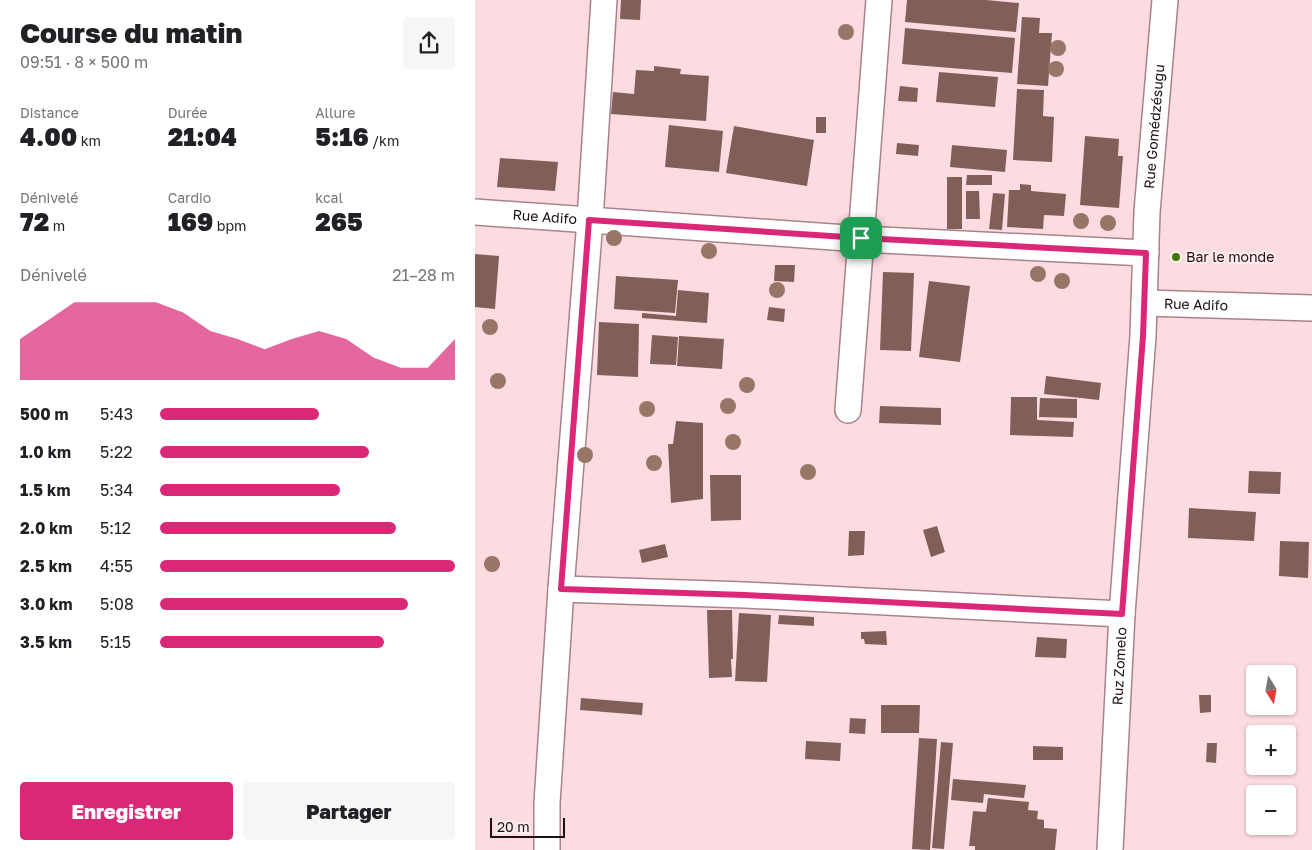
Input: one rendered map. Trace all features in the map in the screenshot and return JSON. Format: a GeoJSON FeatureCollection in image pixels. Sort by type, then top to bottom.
{"type":"FeatureCollection","features":[{"type":"Feature","properties":{"kind":"street"},"geometry":{"type":"LineString","coordinates":[[547,850],[547,803],[561,589],[604,0]]}},
{"type":"Feature","properties":{"kind":"street"},"geometry":{"type":"LineString","coordinates":[[847,410],[879,0]]}},
{"type":"Feature","properties":{"kind":"street","name":"Rue Gomédzésugu"},"geometry":{"type":"LineString","coordinates":[[1146,253],[1147,212],[1165,0]]}},
{"type":"Feature","properties":{"kind":"street","name":"Rue Adifo"},"geometry":{"type":"LineString","coordinates":[[475,212],[861,238],[1146,253]]}},
{"type":"Feature","properties":{"kind":"street"},"geometry":{"type":"LineString","coordinates":[[1144,303],[1146,253]]}},
{"type":"Feature","properties":{"kind":"street","name":"Rue Adifo"},"geometry":{"type":"LineString","coordinates":[[1144,303],[1312,308]]}},
{"type":"Feature","properties":{"kind":"street","name":"Ruz Zomelo"},"geometry":{"type":"LineString","coordinates":[[1110,850],[1122,614],[1144,303]]}},
{"type":"Feature","properties":{"kind":"street"},"geometry":{"type":"LineString","coordinates":[[561,589],[745,595],[1122,614]]}},
{"type":"Feature","properties":{"kind":"building"},"geometry":{"type":"Polygon","coordinates":[[[621,0],[641,0],[640,20],[620,19],[621,0]]]}},
{"type":"Feature","properties":{"kind":"building"},"geometry":{"type":"Polygon","coordinates":[[[907,0],[986,0],[1019,3],[1016,32],[905,22],[907,0]]]}},
{"type":"Feature","properties":{"kind":"building"},"geometry":{"type":"Polygon","coordinates":[[[1022,17],[1040,18],[1039,33],[1052,33],[1048,86],[1017,84],[1022,17]]]}},
{"type":"Feature","properties":{"kind":"building"},"geometry":{"type":"Polygon","coordinates":[[[905,28],[1015,38],[1012,73],[902,64],[905,28]]]}},
{"type":"Feature","properties":{"kind":"building"},"geometry":{"type":"Polygon","coordinates":[[[654,66],[681,69],[680,74],[709,76],[706,121],[611,114],[613,92],[634,94],[636,70],[654,71],[654,66]]]}},
{"type":"Feature","properties":{"kind":"building"},"geometry":{"type":"Polygon","coordinates":[[[939,72],[998,77],[995,107],[936,102],[939,72]]]}},
{"type":"Feature","properties":{"kind":"building"},"geometry":{"type":"Polygon","coordinates":[[[900,86],[918,88],[917,102],[898,101],[900,86]]]}},
{"type":"Feature","properties":{"kind":"building"},"geometry":{"type":"Polygon","coordinates":[[[1017,89],[1044,90],[1043,116],[1054,117],[1052,162],[1013,160],[1017,89]]]}},
{"type":"Feature","properties":{"kind":"building"},"geometry":{"type":"Polygon","coordinates":[[[816,117],[826,117],[826,133],[816,133],[816,117]]]}},
{"type":"Feature","properties":{"kind":"building"},"geometry":{"type":"Polygon","coordinates":[[[669,125],[723,131],[719,172],[665,167],[669,125]]]}},
{"type":"Feature","properties":{"kind":"building"},"geometry":{"type":"Polygon","coordinates":[[[734,126],[814,140],[807,186],[726,173],[734,126]]]}},
{"type":"Feature","properties":{"kind":"building"},"geometry":{"type":"Polygon","coordinates":[[[1085,136],[1119,139],[1118,156],[1123,156],[1119,208],[1080,205],[1085,136]]]}},
{"type":"Feature","properties":{"kind":"building"},"geometry":{"type":"Polygon","coordinates":[[[897,143],[919,145],[918,156],[896,154],[897,143]]]}},
{"type":"Feature","properties":{"kind":"building"},"geometry":{"type":"Polygon","coordinates":[[[952,145],[1007,150],[1005,172],[950,167],[952,145]]]}},
{"type":"Feature","properties":{"kind":"building"},"geometry":{"type":"Polygon","coordinates":[[[500,158],[558,162],[555,191],[497,187],[500,158]]]}},
{"type":"Feature","properties":{"kind":"building"},"geometry":{"type":"Polygon","coordinates":[[[967,175],[992,175],[992,185],[966,185],[967,175]]]}},
{"type":"Feature","properties":{"kind":"building"},"geometry":{"type":"Polygon","coordinates":[[[947,177],[962,177],[962,229],[947,229],[947,177]]]}},
{"type":"Feature","properties":{"kind":"building"},"geometry":{"type":"Polygon","coordinates":[[[1020,184],[1031,185],[1031,191],[1066,194],[1064,216],[1044,215],[1043,229],[1007,227],[1009,190],[1020,190],[1020,184]]]}},
{"type":"Feature","properties":{"kind":"building"},"geometry":{"type":"Polygon","coordinates":[[[966,191],[979,191],[980,219],[966,219],[966,191]]]}},
{"type":"Feature","properties":{"kind":"building"},"geometry":{"type":"Polygon","coordinates":[[[993,193],[1005,194],[1002,230],[989,229],[993,193]]]}},
{"type":"Feature","properties":{"kind":"building"},"geometry":{"type":"Polygon","coordinates":[[[475,254],[499,256],[495,309],[475,307],[475,254]]]}},
{"type":"Feature","properties":{"kind":"building"},"geometry":{"type":"Polygon","coordinates":[[[775,265],[795,265],[794,282],[774,281],[775,265]]]}},
{"type":"Feature","properties":{"kind":"building"},"geometry":{"type":"Polygon","coordinates":[[[883,272],[914,273],[911,351],[880,350],[883,272]]]}},
{"type":"Feature","properties":{"kind":"building"},"geometry":{"type":"Polygon","coordinates":[[[616,276],[678,280],[675,313],[614,309],[616,276]]]}},
{"type":"Feature","properties":{"kind":"building"},"geometry":{"type":"Polygon","coordinates":[[[929,281],[970,286],[960,362],[919,357],[929,281]]]}},
{"type":"Feature","properties":{"kind":"building"},"geometry":{"type":"Polygon","coordinates":[[[678,290],[709,293],[707,323],[642,318],[642,313],[676,316],[678,290]]]}},
{"type":"Feature","properties":{"kind":"building"},"geometry":{"type":"Polygon","coordinates":[[[769,307],[785,309],[784,322],[767,320],[769,307]]]}},
{"type":"Feature","properties":{"kind":"building"},"geometry":{"type":"Polygon","coordinates":[[[599,322],[639,324],[638,377],[597,375],[599,322]]]}},
{"type":"Feature","properties":{"kind":"building"},"geometry":{"type":"Polygon","coordinates":[[[652,335],[678,337],[676,365],[650,364],[652,335]]]}},
{"type":"Feature","properties":{"kind":"building"},"geometry":{"type":"Polygon","coordinates":[[[679,336],[724,339],[722,369],[677,366],[679,336]]]}},
{"type":"Feature","properties":{"kind":"building"},"geometry":{"type":"Polygon","coordinates":[[[1046,376],[1101,383],[1099,400],[1044,394],[1046,376]]]}},
{"type":"Feature","properties":{"kind":"building"},"geometry":{"type":"Polygon","coordinates":[[[1011,397],[1037,397],[1037,420],[1074,422],[1073,437],[1010,435],[1011,397]]]}},
{"type":"Feature","properties":{"kind":"building"},"geometry":{"type":"Polygon","coordinates":[[[1040,398],[1077,399],[1077,418],[1039,417],[1040,398]]]}},
{"type":"Feature","properties":{"kind":"building"},"geometry":{"type":"Polygon","coordinates":[[[880,406],[941,408],[941,425],[879,423],[880,406]]]}},
{"type":"Feature","properties":{"kind":"building"},"geometry":{"type":"Polygon","coordinates":[[[676,421],[703,423],[703,499],[671,503],[668,444],[673,444],[676,421]]]}},
{"type":"Feature","properties":{"kind":"building"},"geometry":{"type":"Polygon","coordinates":[[[1249,471],[1281,472],[1280,494],[1248,493],[1249,471]]]}},
{"type":"Feature","properties":{"kind":"building"},"geometry":{"type":"Polygon","coordinates":[[[710,475],[741,475],[741,520],[711,521],[710,475]]]}},
{"type":"Feature","properties":{"kind":"building"},"geometry":{"type":"Polygon","coordinates":[[[1189,508],[1256,512],[1254,541],[1188,538],[1189,508]]]}},
{"type":"Feature","properties":{"kind":"building"},"geometry":{"type":"Polygon","coordinates":[[[937,526],[945,552],[931,557],[923,530],[937,526]]]}},
{"type":"Feature","properties":{"kind":"building"},"geometry":{"type":"Polygon","coordinates":[[[849,531],[865,531],[864,555],[848,556],[849,531]]]}},
{"type":"Feature","properties":{"kind":"building"},"geometry":{"type":"Polygon","coordinates":[[[1280,541],[1309,542],[1308,578],[1279,576],[1280,541]]]}},
{"type":"Feature","properties":{"kind":"building"},"geometry":{"type":"Polygon","coordinates":[[[665,544],[668,557],[642,563],[639,550],[665,544]]]}},
{"type":"Feature","properties":{"kind":"building"},"geometry":{"type":"Polygon","coordinates":[[[707,610],[732,610],[732,677],[709,678],[707,610]]]}},
{"type":"Feature","properties":{"kind":"building"},"geometry":{"type":"Polygon","coordinates":[[[739,613],[771,615],[767,682],[735,681],[739,613]]]}},
{"type":"Feature","properties":{"kind":"building"},"geometry":{"type":"Polygon","coordinates":[[[779,615],[814,617],[814,626],[778,624],[779,615]]]}},
{"type":"Feature","properties":{"kind":"building"},"geometry":{"type":"Polygon","coordinates":[[[886,631],[887,645],[865,644],[864,639],[861,639],[861,632],[886,631]]]}},
{"type":"Feature","properties":{"kind":"building"},"geometry":{"type":"Polygon","coordinates":[[[1037,637],[1067,639],[1066,658],[1035,657],[1037,637]]]}},
{"type":"Feature","properties":{"kind":"building"},"geometry":{"type":"Polygon","coordinates":[[[1199,695],[1211,695],[1211,712],[1200,713],[1199,695]]]}},
{"type":"Feature","properties":{"kind":"building"},"geometry":{"type":"Polygon","coordinates":[[[581,698],[643,703],[642,715],[580,710],[581,698]]]}},
{"type":"Feature","properties":{"kind":"building"},"geometry":{"type":"Polygon","coordinates":[[[881,705],[920,705],[919,733],[881,733],[881,705]]]}},
{"type":"Feature","properties":{"kind":"building"},"geometry":{"type":"Polygon","coordinates":[[[850,718],[866,719],[865,734],[849,733],[850,718]]]}},
{"type":"Feature","properties":{"kind":"building"},"geometry":{"type":"Polygon","coordinates":[[[919,738],[937,739],[930,850],[912,849],[919,738]]]}},
{"type":"Feature","properties":{"kind":"building"},"geometry":{"type":"Polygon","coordinates":[[[806,741],[841,743],[840,761],[805,759],[806,741]]]}},
{"type":"Feature","properties":{"kind":"building"},"geometry":{"type":"Polygon","coordinates":[[[941,742],[953,743],[944,849],[932,848],[941,742]]]}},
{"type":"Feature","properties":{"kind":"building"},"geometry":{"type":"Polygon","coordinates":[[[1207,743],[1217,743],[1216,763],[1206,762],[1207,743]]]}},
{"type":"Feature","properties":{"kind":"building"},"geometry":{"type":"Polygon","coordinates":[[[1033,746],[1063,747],[1063,760],[1033,760],[1033,746]]]}},
{"type":"Feature","properties":{"kind":"building"},"geometry":{"type":"Polygon","coordinates":[[[953,779],[1026,785],[1024,798],[984,794],[983,803],[951,800],[953,779]]]}},
{"type":"Feature","properties":{"kind":"building"},"geometry":{"type":"Polygon","coordinates":[[[988,798],[1029,802],[1028,810],[1038,811],[1037,819],[1044,820],[1044,828],[1057,829],[1055,850],[975,850],[975,846],[969,846],[973,811],[986,812],[988,798]]]}},
{"type":"Feature","properties":{"kind":"place","name":"Bar le monde"},"geometry":{"type":"Point","coordinates":[1176,257]}},
{"type":"Feature","properties":{"kind":"route"},"geometry":{"type":"LineString","coordinates":[[589,220],[861,238],[1146,253],[1143,336],[1122,614],[745,595],[561,589],[589,220]]}}]}
